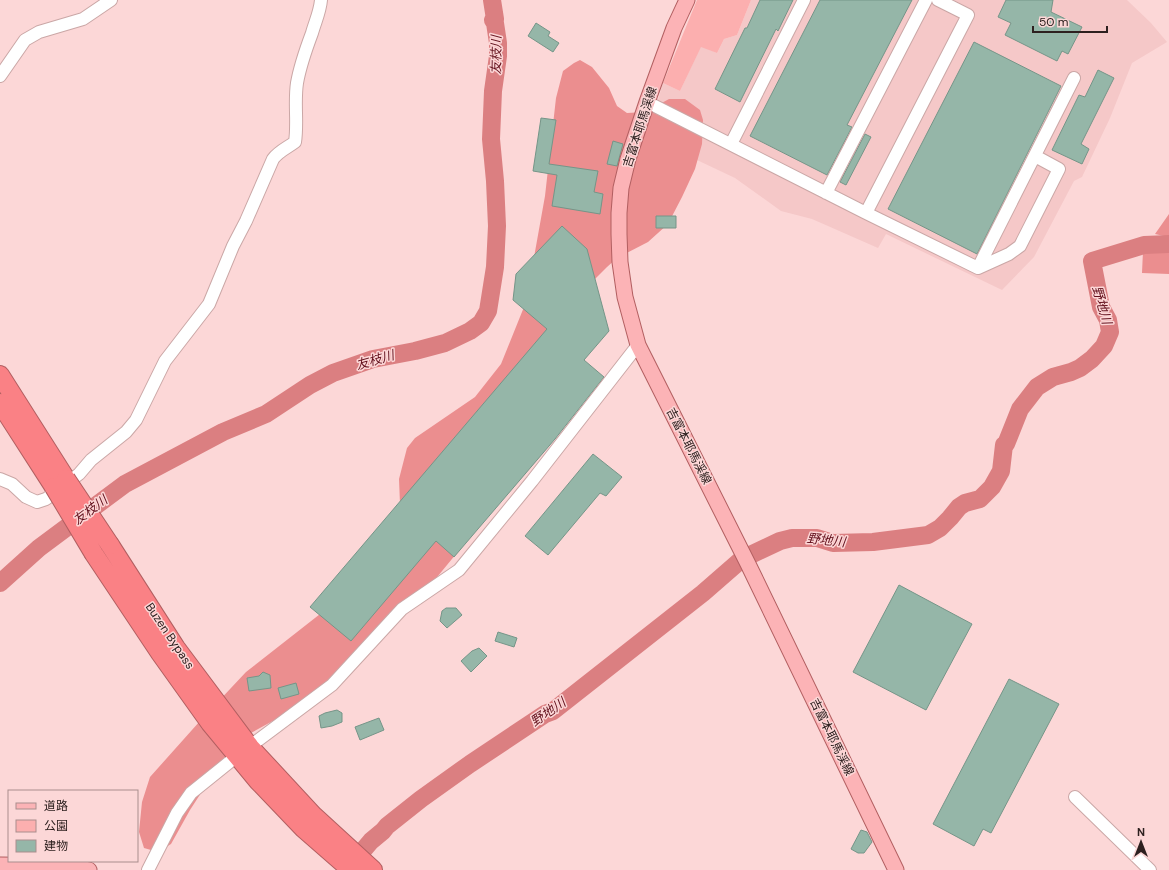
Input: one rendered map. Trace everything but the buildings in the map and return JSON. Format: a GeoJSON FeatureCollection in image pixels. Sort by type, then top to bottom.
{"type":"FeatureCollection","features":[{"type":"Feature","properties":{"kind":"highway","name":"Buzen Bypass"},"geometry":{"type":"LineString","coordinates":[[0,376],[60,483],[94,554],[169,666],[210,723],[244,752],[373,870]]}},
{"type":"Feature","properties":{"kind":"highway","name":"Buzen Bypass"},"geometry":{"type":"LineString","coordinates":[[0,403],[60,483],[110,544],[244,752],[258,780],[304,828],[351,870]]}},
{"type":"Feature","properties":{"kind":"main road","name":"吉富本耶馬渓線"},"geometry":{"type":"LineString","coordinates":[[687,0],[674,28],[628,159],[619,213],[620,262],[625,298],[638,345],[748,564],[896,870]]}},
{"type":"Feature","properties":{"kind":"main road"},"geometry":{"type":"LineString","coordinates":[[0,864],[67,866],[89,870]]}},
{"type":"Feature","properties":{"kind":"street"},"geometry":{"type":"LineString","coordinates":[[0,76],[25,40],[39,32],[83,19],[111,0]]}},
{"type":"Feature","properties":{"kind":"street"},"geometry":{"type":"LineString","coordinates":[[0,479],[12,484],[26,497],[37,502],[46,499],[79,474],[91,460],[126,432],[136,420],[165,362],[208,304],[273,159],[278,152],[295,142],[295,107],[297,84],[304,57],[320,9],[321,0]]}},
{"type":"Feature","properties":{"kind":"street"},"geometry":{"type":"LineString","coordinates":[[731,144],[804,0]]}},
{"type":"Feature","properties":{"kind":"street"},"geometry":{"type":"LineString","coordinates":[[826,193],[926,0]]}},
{"type":"Feature","properties":{"kind":"street"},"geometry":{"type":"LineString","coordinates":[[866,213],[968,15],[938,0]]}},
{"type":"Feature","properties":{"kind":"street"},"geometry":{"type":"LineString","coordinates":[[978,268],[1074,78]]}},
{"type":"Feature","properties":{"kind":"street"},"geometry":{"type":"LineString","coordinates":[[647,102],[978,268]]}},
{"type":"Feature","properties":{"kind":"street"},"geometry":{"type":"LineString","coordinates":[[978,268],[1009,254],[1020,246],[1059,168],[1034,156]]}},
{"type":"Feature","properties":{"kind":"street"},"geometry":{"type":"LineString","coordinates":[[148,870],[177,813],[191,793],[332,685],[402,609],[459,570],[532,481],[638,345]]}},
{"type":"Feature","properties":{"kind":"street"},"geometry":{"type":"LineString","coordinates":[[1075,796],[1150,870]]}},
{"type":"Feature","properties":{"kind":"shaded area"},"geometry":{"type":"Polygon","coordinates":[[[751,0],[1127,0],[1151,23],[1167,42],[1132,63],[1110,118],[1082,177],[1074,181],[1034,257],[1002,290],[886,234],[878,248],[812,219],[781,211],[735,178],[680,152],[651,124],[663,83],[680,91],[701,46],[717,53],[724,39],[737,35],[751,0]]]}},
{"type":"Feature","properties":{"kind":"shaded area"},"geometry":{"type":"Polygon","coordinates":[[[580,60],[592,67],[609,88],[617,106],[627,113],[645,112],[669,99],[685,99],[700,110],[703,120],[702,144],[695,169],[668,224],[648,242],[617,258],[589,285],[489,514],[433,582],[403,614],[302,705],[240,739],[221,762],[190,810],[171,844],[158,852],[144,848],[139,832],[142,802],[150,777],[246,672],[329,607],[400,504],[399,479],[407,448],[415,438],[475,397],[501,364],[526,302],[545,196],[556,98],[563,71],[580,60]]]}},
{"type":"Feature","properties":{"kind":"shaded area"},"geometry":{"type":"Polygon","coordinates":[[[1169,214],[1169,274],[1142,273],[1143,251],[1164,236],[1155,234],[1169,214]]]}},
{"type":"Feature","properties":{"kind":"green space"},"geometry":{"type":"Polygon","coordinates":[[[697,0],[751,0],[737,35],[724,39],[717,53],[701,47],[680,91],[663,83],[697,0]]]}},
{"type":"Feature","properties":{"kind":"waterway","name":"友枝川"},"geometry":{"type":"LineString","coordinates":[[0,583],[39,548],[125,484],[223,432],[266,414],[310,385],[333,373],[373,359],[415,351],[445,343],[470,331],[481,323],[488,311],[495,267],[497,226],[491,139],[493,91],[498,56],[498,43],[495,23],[493,20],[495,19],[492,0]]}},
{"type":"Feature","properties":{"kind":"waterway","name":"野地川"},"geometry":{"type":"LineString","coordinates":[[348,868],[371,841],[421,799],[470,764],[545,714],[553,711],[703,593],[742,559],[780,541],[792,538],[817,538],[833,543],[873,542],[928,535],[940,528],[959,507],[965,503],[980,499],[992,487],[1001,471],[1004,445],[1006,444],[1020,409],[1037,387],[1053,377],[1080,368],[1092,359],[1104,346],[1110,332],[1108,320],[1101,307],[1092,261],[1144,245],[1169,244]]}}]}
